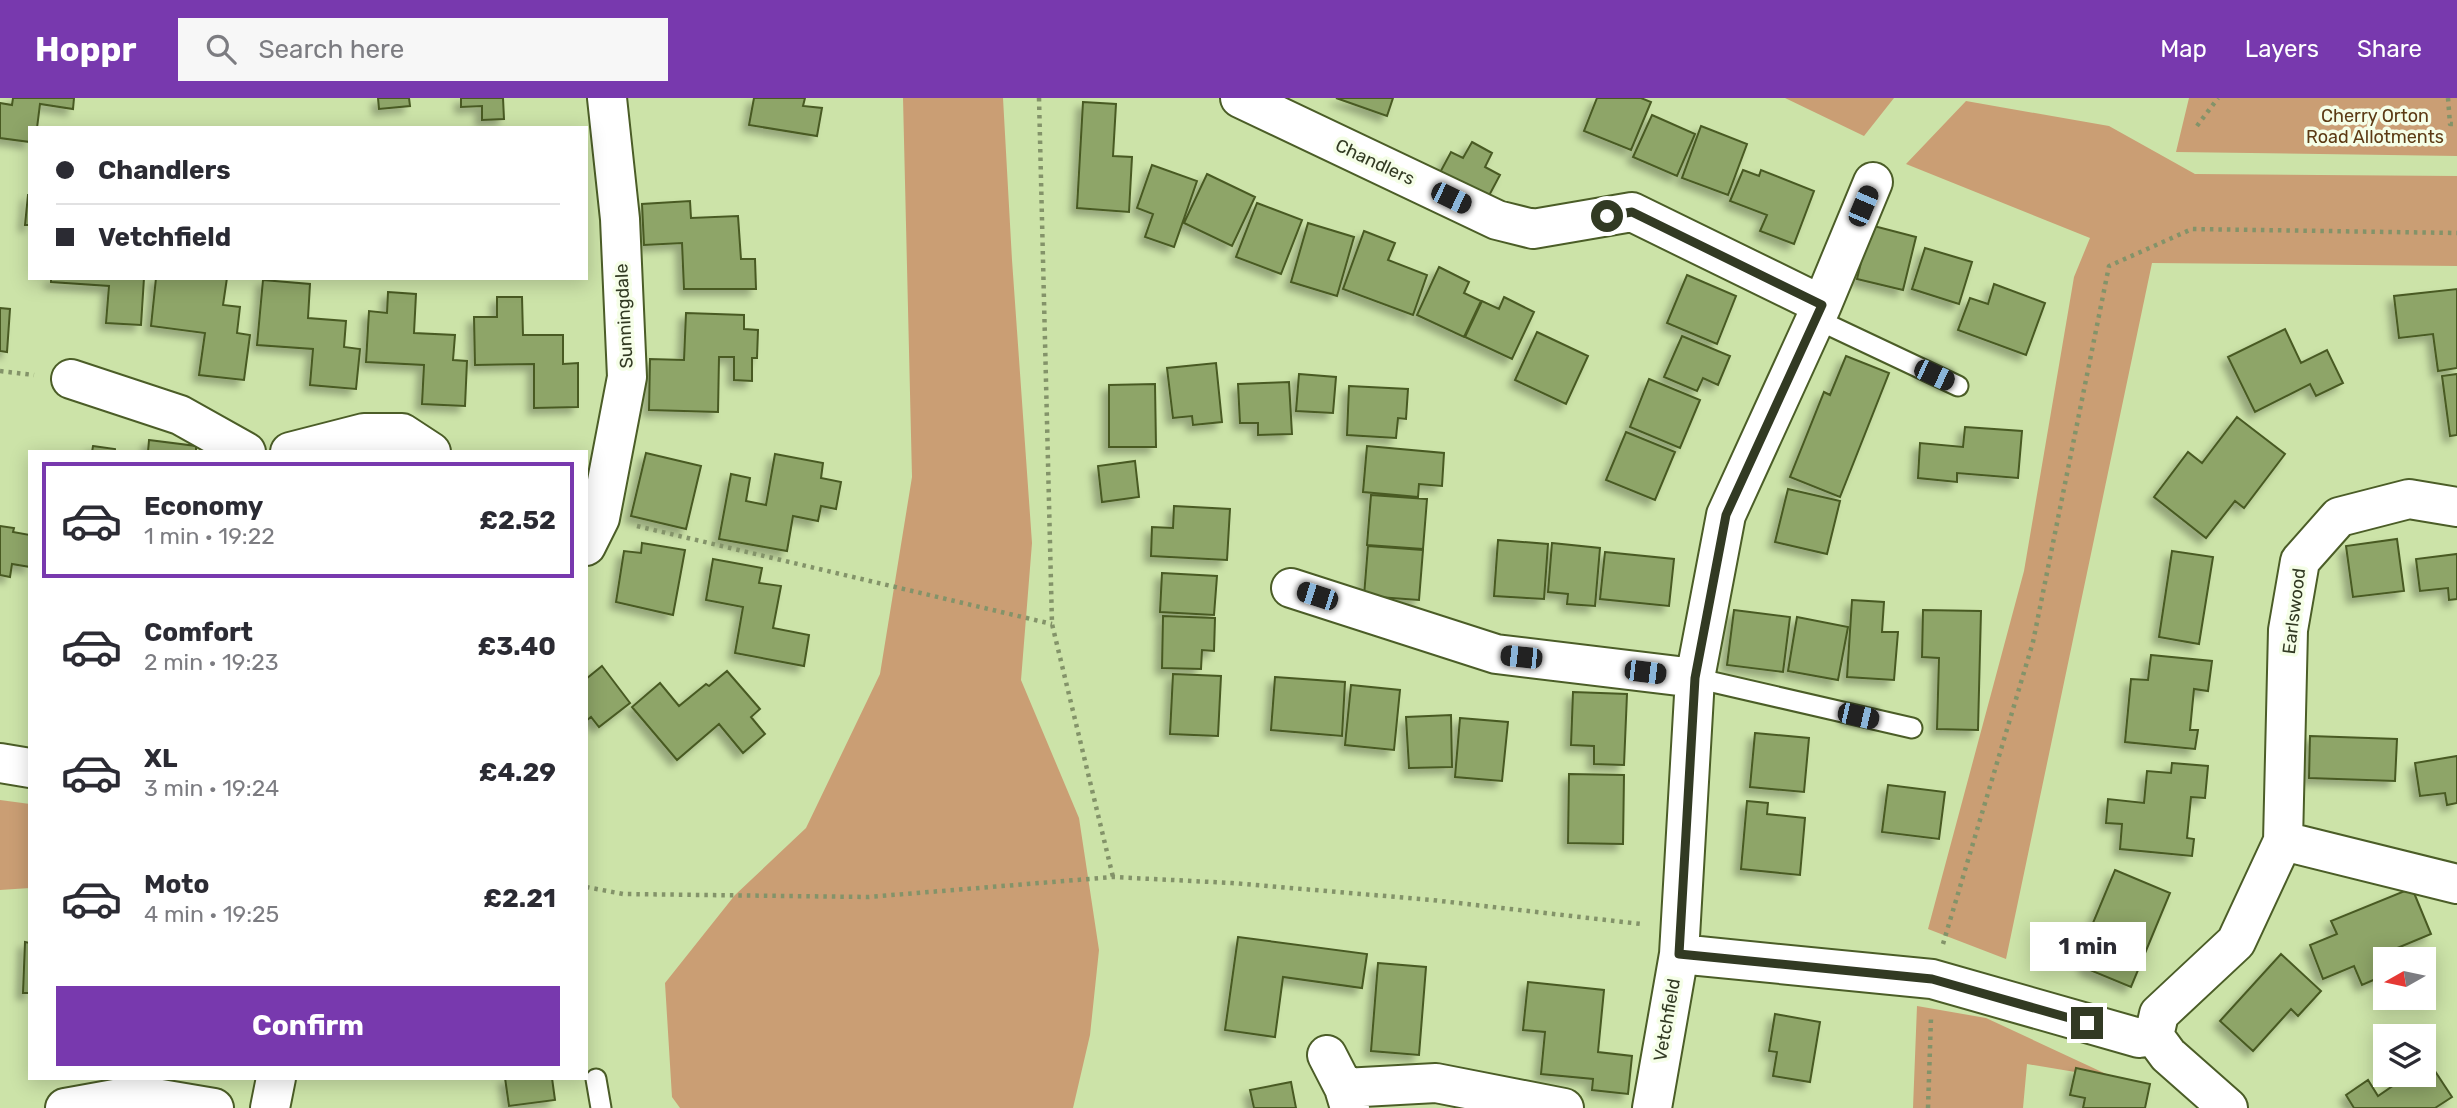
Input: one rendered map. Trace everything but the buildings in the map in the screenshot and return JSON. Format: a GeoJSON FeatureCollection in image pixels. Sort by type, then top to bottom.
{"type":"FeatureCollection","features":[{"type":"Feature","properties":{"kind":"street","name":"Sunningdale"},"geometry":{"type":"LineString","coordinates":[[592,531],[627,377],[620,219],[607,98]]}},
{"type":"Feature","properties":{"kind":"street","name":"Chandlers"},"geometry":{"type":"LineString","coordinates":[[1240,98],[1497,220],[1533,229],[1632,212],[1819,312]]}},
{"type":"Feature","properties":{"kind":"street"},"geometry":{"type":"LineString","coordinates":[[1679,941],[1695,678],[1726,515],[1819,312],[1873,182]]}},
{"type":"Feature","properties":{"kind":"street"},"geometry":{"type":"LineString","coordinates":[[71,379],[180,415],[242,450]]}},
{"type":"Feature","properties":{"kind":"street"},"geometry":{"type":"LineString","coordinates":[[298,450],[364,433],[402,433],[428,450]]}},
{"type":"Feature","properties":{"kind":"street","name":"Earlswood"},"geometry":{"type":"LineString","coordinates":[[2154,1036],[2159,1014],[2236,943],[2283,841],[2288,630],[2300,561],[2339,517],[2409,499],[2457,507]]}},
{"type":"Feature","properties":{"kind":"street"},"geometry":{"type":"LineString","coordinates":[[1291,588],[1496,654],[1695,678]]}},
{"type":"Feature","properties":{"kind":"street"},"geometry":{"type":"LineString","coordinates":[[0,762],[28,768]]}},
{"type":"Feature","properties":{"kind":"street"},"geometry":{"type":"LineString","coordinates":[[2283,841],[2457,884]]}},
{"type":"Feature","properties":{"kind":"street","name":"Vetchfield"},"geometry":{"type":"LineString","coordinates":[[1652,1108],[1679,941],[1932,979],[2139,1038],[2154,1036]]}},
{"type":"Feature","properties":{"kind":"street"},"geometry":{"type":"LineString","coordinates":[[2154,1036],[2214,1104]]}},
{"type":"Feature","properties":{"kind":"street"},"geometry":{"type":"LineString","coordinates":[[1326,1055],[1347,1098],[1436,1083],[1564,1108]]}},
{"type":"Feature","properties":{"kind":"street"},"geometry":{"type":"LineString","coordinates":[[270,1108],[276,1080]]}},
{"type":"Feature","properties":{"kind":"street"},"geometry":{"type":"LineString","coordinates":[[65,1108],[137,1095],[214,1108]]}},
{"type":"Feature","properties":{"kind":"lane"},"geometry":{"type":"LineString","coordinates":[[1819,312],[1958,386]]}},
{"type":"Feature","properties":{"kind":"lane"},"geometry":{"type":"LineString","coordinates":[[1695,678],[1912,728]]}},
{"type":"Feature","properties":{"kind":"lane"},"geometry":{"type":"LineString","coordinates":[[596,1079],[601,1108]]}},
{"type":"Feature","properties":{"kind":"path"},"geometry":{"type":"LineString","coordinates":[[1039,98],[1052,624],[1113,877]]}},
{"type":"Feature","properties":{"kind":"path"},"geometry":{"type":"LineString","coordinates":[[2197,126],[2218,98]]}},
{"type":"Feature","properties":{"kind":"path"},"geometry":{"type":"LineString","coordinates":[[2448,98],[2450,124],[2457,124]]}},
{"type":"Feature","properties":{"kind":"path"},"geometry":{"type":"LineString","coordinates":[[1928,1108],[1932,979],[2033,642],[2109,266],[2192,229],[2457,233]]}},
{"type":"Feature","properties":{"kind":"path"},"geometry":{"type":"LineString","coordinates":[[592,531],[1052,624]]}},
{"type":"Feature","properties":{"kind":"path"},"geometry":{"type":"LineString","coordinates":[[588,887],[623,894],[868,897],[1113,877],[1232,883],[1432,900],[1679,941]]}},
{"type":"Feature","properties":{"kind":"green space"},"geometry":{"type":"Polygon","coordinates":[[[903,98],[1003,98],[1032,543],[1021,680],[1079,818],[1099,950],[1090,1035],[1073,1108],[680,1108],[672,1097],[665,983],[735,895],[806,828],[880,674],[912,477],[903,98]]]}},
{"type":"Feature","properties":{"kind":"green space"},"geometry":{"type":"Polygon","coordinates":[[[1785,98],[1894,98],[1864,136],[1785,98]]]}},
{"type":"Feature","properties":{"kind":"green space","name":"Cherry Orton Road Allotments"},"geometry":{"type":"Polygon","coordinates":[[[2189,98],[2457,98],[2457,156],[2176,152],[2189,98]]]}},
{"type":"Feature","properties":{"kind":"green space"},"geometry":{"type":"Polygon","coordinates":[[[1966,101],[2109,126],[2195,174],[2457,176],[2457,266],[2152,263],[2006,959],[1928,929],[2024,571],[2074,277],[2090,238],[1906,164],[1966,101]]]}},
{"type":"Feature","properties":{"kind":"green space"},"geometry":{"type":"Polygon","coordinates":[[[0,800],[28,804],[28,888],[0,890],[0,800]]]}},
{"type":"Feature","properties":{"kind":"green space"},"geometry":{"type":"Polygon","coordinates":[[[1917,1006],[1986,1018],[2117,1079],[2027,1064],[2023,1108],[1913,1108],[1917,1006]]]}},
{"type":"Feature","properties":{"kind":"route"},"geometry":{"type":"LineString","coordinates":[[1607,216],[1632,212],[1822,305],[1726,515],[1695,678],[1679,954],[1932,979],[2087,1023]]}}]}
